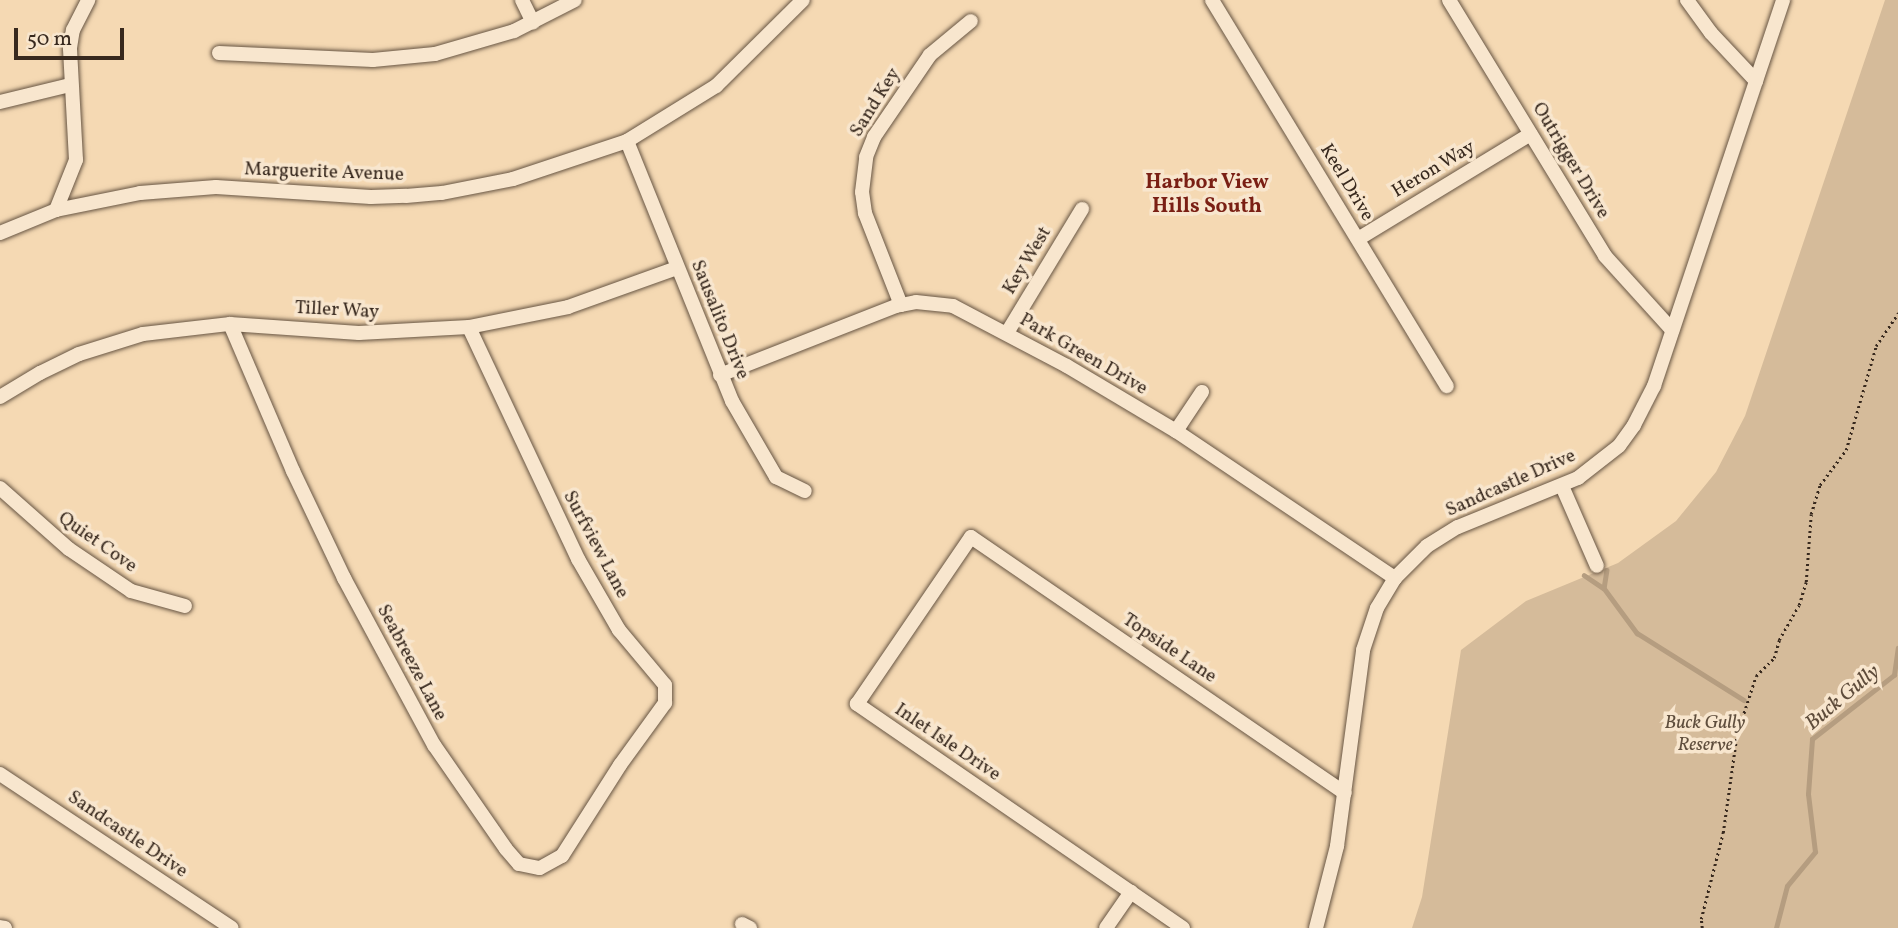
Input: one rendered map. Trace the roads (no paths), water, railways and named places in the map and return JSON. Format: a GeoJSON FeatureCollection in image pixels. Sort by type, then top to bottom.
{"type":"FeatureCollection","features":[{"type":"Feature","properties":{"kind":"street"},"geometry":{"type":"LineString","coordinates":[[56,210],[76,160],[70,48],[74,30],[88,0]]}},
{"type":"Feature","properties":{"kind":"street"},"geometry":{"type":"LineString","coordinates":[[522,0],[533,23]]}},
{"type":"Feature","properties":{"kind":"street"},"geometry":{"type":"LineString","coordinates":[[219,53],[393,59],[455,50],[533,23],[575,0]]}},
{"type":"Feature","properties":{"kind":"street","name":"Marguerite Avenue"},"geometry":{"type":"LineString","coordinates":[[0,233],[56,210],[140,192],[216,187],[370,197],[442,193],[525,175],[627,141],[716,86],[803,0]]}},
{"type":"Feature","properties":{"kind":"street","name":"Keel Drive"},"geometry":{"type":"LineString","coordinates":[[1212,0],[1447,386]]}},
{"type":"Feature","properties":{"kind":"street","name":"Outrigger Drive"},"geometry":{"type":"LineString","coordinates":[[1449,0],[1605,256],[1672,330]]}},
{"type":"Feature","properties":{"kind":"street"},"geometry":{"type":"LineString","coordinates":[[1687,0],[1711,33],[1756,81]]}},
{"type":"Feature","properties":{"kind":"street","name":"Sandcastle Drive"},"geometry":{"type":"LineString","coordinates":[[1316,928],[1337,846],[1365,642],[1377,608],[1407,564],[1442,536],[1562,486],[1600,464],[1634,425],[1654,386],[1783,0]]}},
{"type":"Feature","properties":{"kind":"street","name":"Sand Key"},"geometry":{"type":"LineString","coordinates":[[901,305],[865,213],[862,185],[866,157],[874,138],[930,55],[971,20]]}},
{"type":"Feature","properties":{"kind":"street"},"geometry":{"type":"LineString","coordinates":[[0,102],[70,85]]}},
{"type":"Feature","properties":{"kind":"street","name":"Heron Way"},"geometry":{"type":"LineString","coordinates":[[1358,239],[1531,134]]}},
{"type":"Feature","properties":{"kind":"street","name":"Sausalito Drive"},"geometry":{"type":"LineString","coordinates":[[627,141],[720,374],[745,427],[776,477],[805,491]]}},
{"type":"Feature","properties":{"kind":"street","name":"Key West"},"geometry":{"type":"LineString","coordinates":[[1007,333],[1082,209]]}},
{"type":"Feature","properties":{"kind":"street","name":"Tiller Way"},"geometry":{"type":"LineString","coordinates":[[0,397],[40,373],[121,340],[186,327],[230,324],[359,333],[469,327],[569,307],[677,268]]}},
{"type":"Feature","properties":{"kind":"street","name":"Park Green Drive"},"geometry":{"type":"LineString","coordinates":[[720,374],[901,305],[938,303],[953,306],[1007,333],[1176,431],[1395,578]]}},
{"type":"Feature","properties":{"kind":"street","name":"Seabreeze Lane"},"geometry":{"type":"LineString","coordinates":[[230,324],[293,471],[387,662],[434,745],[519,864],[540,867],[562,856],[621,765]]}},
{"type":"Feature","properties":{"kind":"street","name":"Surfview Lane"},"geometry":{"type":"LineString","coordinates":[[469,327],[578,559],[619,630],[652,674],[665,685],[665,703],[621,765]]}},
{"type":"Feature","properties":{"kind":"street"},"geometry":{"type":"LineString","coordinates":[[1176,431],[1202,392]]}},
{"type":"Feature","properties":{"kind":"street"},"geometry":{"type":"LineString","coordinates":[[1562,486],[1597,566]]}},
{"type":"Feature","properties":{"kind":"street","name":"Quiet Cove"},"geometry":{"type":"LineString","coordinates":[[0,488],[40,526],[99,571],[131,591],[185,606]]}},
{"type":"Feature","properties":{"kind":"street","name":"Topside Lane"},"geometry":{"type":"LineString","coordinates":[[971,537],[1345,793]]}},
{"type":"Feature","properties":{"kind":"street","name":"Inlet Isle Drive"},"geometry":{"type":"LineString","coordinates":[[971,537],[857,704],[1183,928]]}},
{"type":"Feature","properties":{"kind":"street","name":"Sandcastle Drive"},"geometry":{"type":"LineString","coordinates":[[0,774],[232,928]]}},
{"type":"Feature","properties":{"kind":"street"},"geometry":{"type":"LineString","coordinates":[[1107,928],[1131,892]]}},
{"type":"Feature","properties":{"kind":"street"},"geometry":{"type":"LineString","coordinates":[[0,927],[5,928]]}},
{"type":"Feature","properties":{"kind":"waterway"},"geometry":{"type":"LineString","coordinates":[[1607,570],[1604,588],[1637,633],[1744,700]]}},
{"type":"Feature","properties":{"kind":"waterway"},"geometry":{"type":"LineString","coordinates":[[1584,575],[1603,588]]}},
{"type":"Feature","properties":{"kind":"waterway","name":"Buck Gully"},"geometry":{"type":"LineString","coordinates":[[1776,928],[1787,886],[1815,852],[1808,794],[1812,739],[1894,675],[1898,648]]}},
{"type":"Feature","properties":{"kind":"district","name":"Harbor View Hills South"},"geometry":{"type":"Point","coordinates":[1207,195]}},
{"type":"Feature","properties":{"kind":"park label","name":"Buck Gully Reserve"},"geometry":{"type":"Point","coordinates":[1705,735]}}]}
